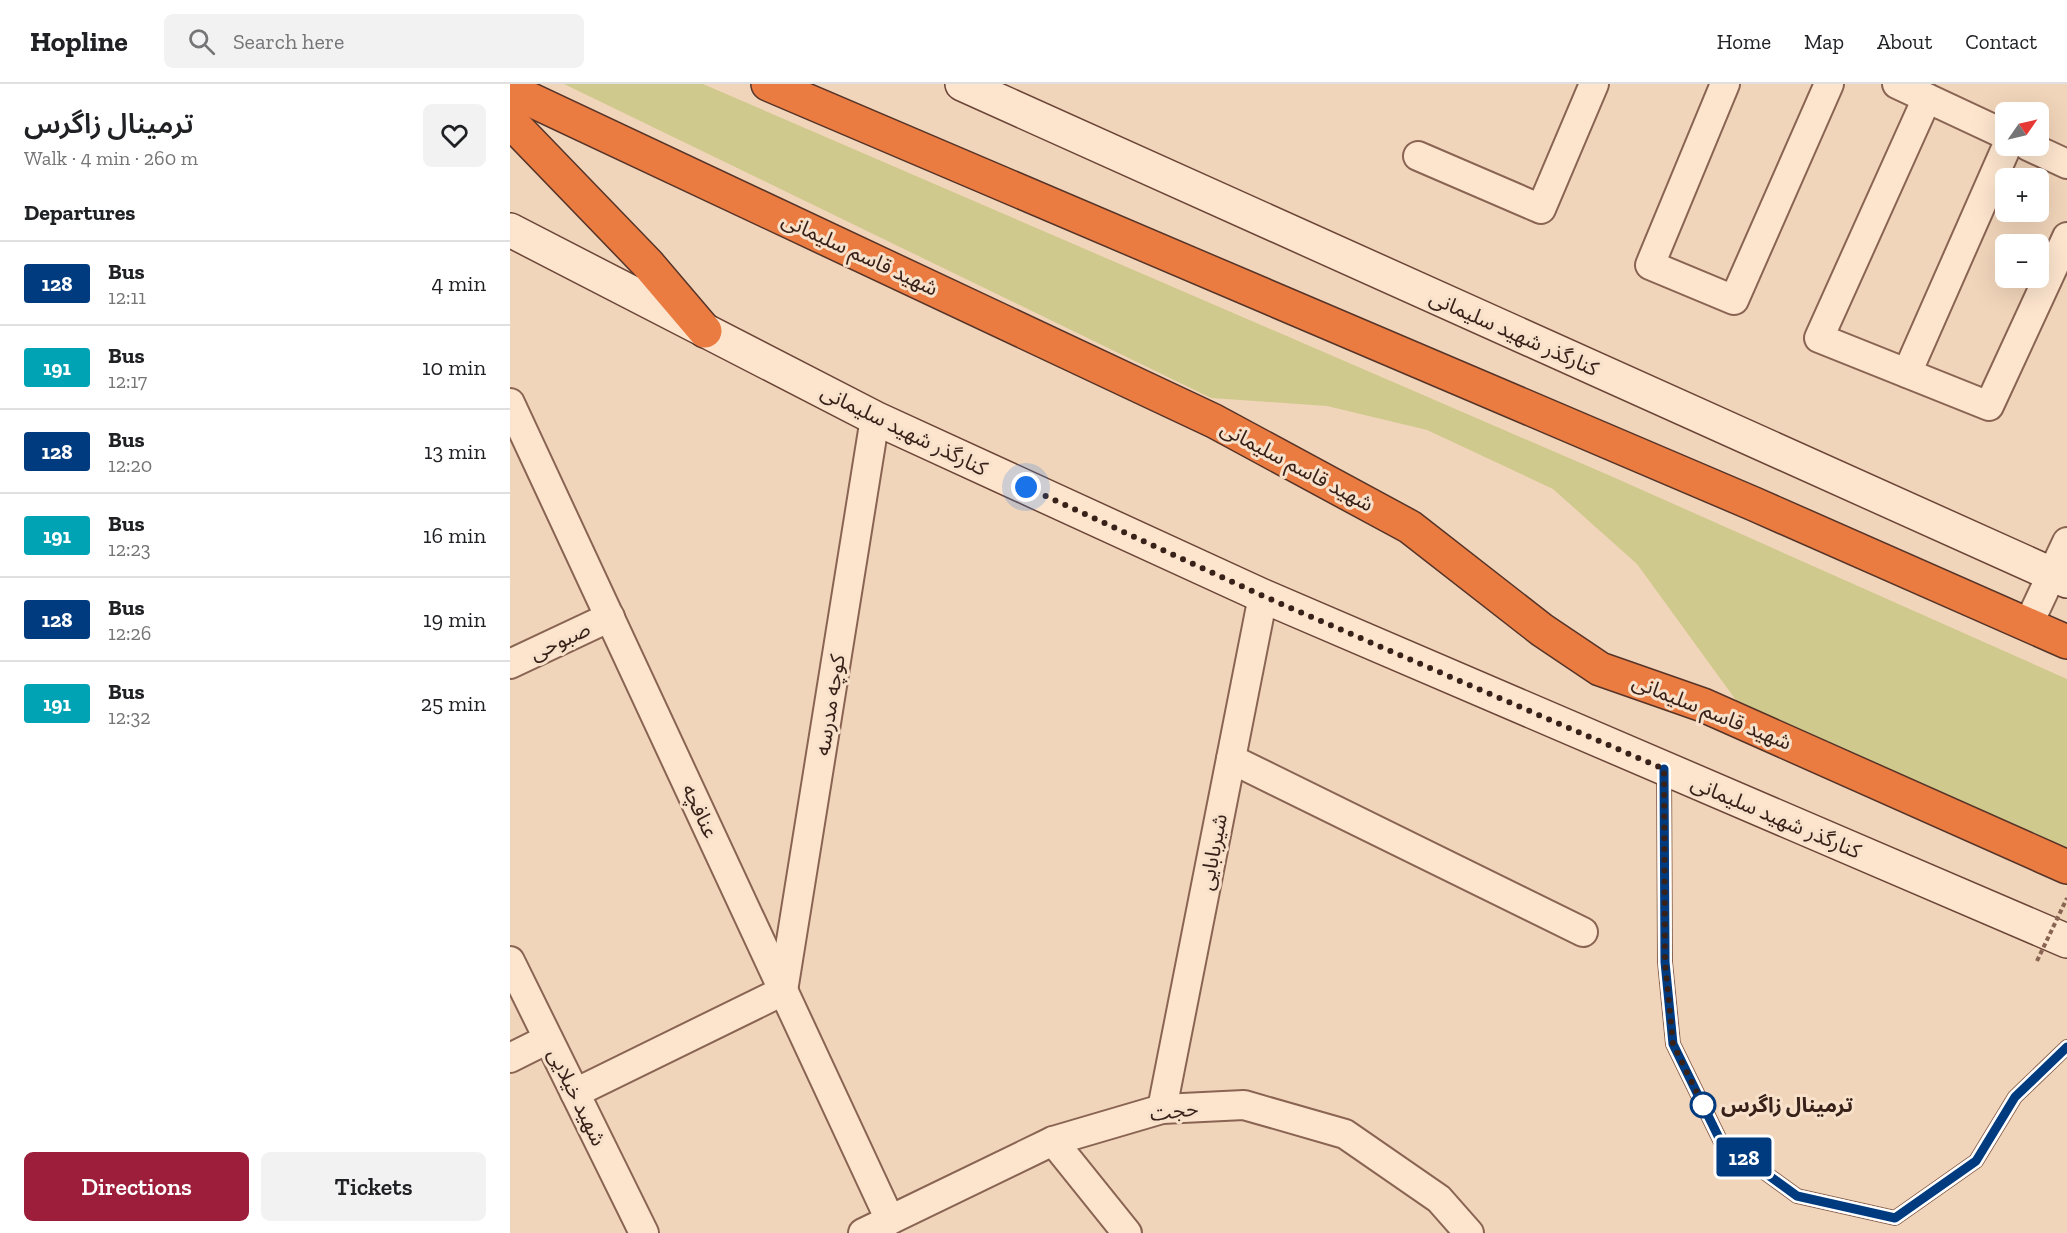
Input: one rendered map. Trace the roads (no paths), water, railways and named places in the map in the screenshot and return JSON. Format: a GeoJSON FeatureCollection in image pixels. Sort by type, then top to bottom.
{"type":"FeatureCollection","features":[{"type":"Feature","properties":{"kind":"highway"},"geometry":{"type":"LineString","coordinates":[[768,84],[1754,504],[2067,642]]}},
{"type":"Feature","properties":{"kind":"highway","name":"شهید قاسم سلیمانی"},"geometry":{"type":"LineString","coordinates":[[510,90],[1214,421],[1410,527],[1542,630],[1600,669],[1703,705],[2067,867]]}},
{"type":"Feature","properties":{"kind":"highway"},"geometry":{"type":"LineString","coordinates":[[510,121],[648,264],[705,331]]}},
{"type":"Feature","properties":{"kind":"street","name":"کنارگذر شهید سلیمانی"},"geometry":{"type":"LineString","coordinates":[[962,84],[2059,578]]}},
{"type":"Feature","properties":{"kind":"street"},"geometry":{"type":"LineString","coordinates":[[1418,156],[1541,209],[1594,84]]}},
{"type":"Feature","properties":{"kind":"street"},"geometry":{"type":"LineString","coordinates":[[1725,84],[1650,265],[1734,300],[1829,84]]}},
{"type":"Feature","properties":{"kind":"street"},"geometry":{"type":"LineString","coordinates":[[1897,84],[1995,130]]}},
{"type":"Feature","properties":{"kind":"street"},"geometry":{"type":"LineString","coordinates":[[1927,98],[1819,338],[1989,406],[2067,237]]}},
{"type":"Feature","properties":{"kind":"street"},"geometry":{"type":"LineString","coordinates":[[1907,373],[2003,156]]}},
{"type":"Feature","properties":{"kind":"street"},"geometry":{"type":"LineString","coordinates":[[2049,156],[2067,164]]}},
{"type":"Feature","properties":{"kind":"street","name":"کنارگذر شهید سلیمانی"},"geometry":{"type":"LineString","coordinates":[[511,233],[875,418],[1263,596],[2067,941]]}},
{"type":"Feature","properties":{"kind":"street","name":"عنافچه"},"geometry":{"type":"LineString","coordinates":[[513,418],[610,617],[890,1220]]}},
{"type":"Feature","properties":{"kind":"street","name":"کوچه مدرسه"},"geometry":{"type":"LineString","coordinates":[[783,991],[875,418]]}},
{"type":"Feature","properties":{"kind":"street"},"geometry":{"type":"LineString","coordinates":[[2028,625],[2059,578],[2067,542]]}},
{"type":"Feature","properties":{"kind":"street","name":"شیربابایی"},"geometry":{"type":"LineString","coordinates":[[1162,1109],[1263,596]]}},
{"type":"Feature","properties":{"kind":"street","name":"صبوحی"},"geometry":{"type":"LineString","coordinates":[[510,664],[610,617]]}},
{"type":"Feature","properties":{"kind":"street"},"geometry":{"type":"LineString","coordinates":[[1231,759],[1582,932]]}},
{"type":"Feature","properties":{"kind":"street","name":"شهید خیلایی"},"geometry":{"type":"LineString","coordinates":[[510,961],[644,1233]]}},
{"type":"Feature","properties":{"kind":"street"},"geometry":{"type":"LineString","coordinates":[[575,1093],[783,991]]}},
{"type":"Feature","properties":{"kind":"street"},"geometry":{"type":"LineString","coordinates":[[510,1058],[548,1039]]}},
{"type":"Feature","properties":{"kind":"street","name":"حجت"},"geometry":{"type":"LineString","coordinates":[[863,1233],[1053,1141],[1162,1109],[1244,1105],[1344,1134],[1439,1199],[1469,1233]]}},
{"type":"Feature","properties":{"kind":"street"},"geometry":{"type":"LineString","coordinates":[[1053,1141],[1127,1233]]}},
{"type":"Feature","properties":{"kind":"lane"},"geometry":{"type":"LineString","coordinates":[[1664,769],[1665,962],[1673,1044],[1720,1140],[1797,1196],[1895,1218],[1976,1161],[2015,1097],[2067,1047]]}},
{"type":"Feature","properties":{"kind":"place","name":"ترمینال زاگرس"},"geometry":{"type":"Point","coordinates":[1703,1105]}}]}
